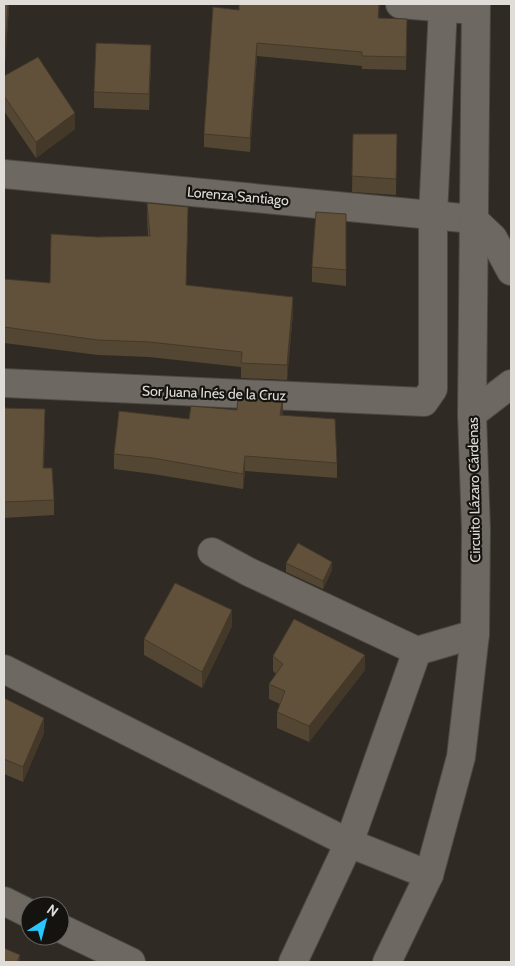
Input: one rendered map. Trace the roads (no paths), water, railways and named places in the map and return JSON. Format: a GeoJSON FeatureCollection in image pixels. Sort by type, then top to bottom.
{"type":"FeatureCollection","features":[{"type":"Feature","properties":{"kind":"street"},"geometry":{"type":"LineString","coordinates":[[400,4],[475,7]]}},
{"type":"Feature","properties":{"kind":"street"},"geometry":{"type":"LineString","coordinates":[[433,215],[443,7]]}},
{"type":"Feature","properties":{"kind":"street","name":"Circuito Lázaro Cárdenas"},"geometry":{"type":"LineString","coordinates":[[387,962],[429,875],[461,756],[475,634],[476,530],[472,414],[475,7]]}},
{"type":"Feature","properties":{"kind":"street","name":"Lorenza Santiago"},"geometry":{"type":"LineString","coordinates":[[4,174],[473,219]]}},
{"type":"Feature","properties":{"kind":"street","name":"Sor Juana Inés de la Cruz"},"geometry":{"type":"LineString","coordinates":[[4,384],[424,402],[434,389],[433,215]]}},
{"type":"Feature","properties":{"kind":"street"},"geometry":{"type":"LineString","coordinates":[[473,219],[493,238],[511,271]]}},
{"type":"Feature","properties":{"kind":"street"},"geometry":{"type":"LineString","coordinates":[[472,414],[511,384]]}},
{"type":"Feature","properties":{"kind":"street"},"geometry":{"type":"LineString","coordinates":[[212,552],[249,572],[417,651],[475,634]]}},
{"type":"Feature","properties":{"kind":"street"},"geometry":{"type":"LineString","coordinates":[[293,962],[349,843],[417,651]]}},
{"type":"Feature","properties":{"kind":"street"},"geometry":{"type":"LineString","coordinates":[[4,669],[349,843],[429,875]]}},
{"type":"Feature","properties":{"kind":"street"},"geometry":{"type":"LineString","coordinates":[[4,902],[20,909]]}},
{"type":"Feature","properties":{"kind":"street"},"geometry":{"type":"LineString","coordinates":[[70,933],[131,962]]}}]}
